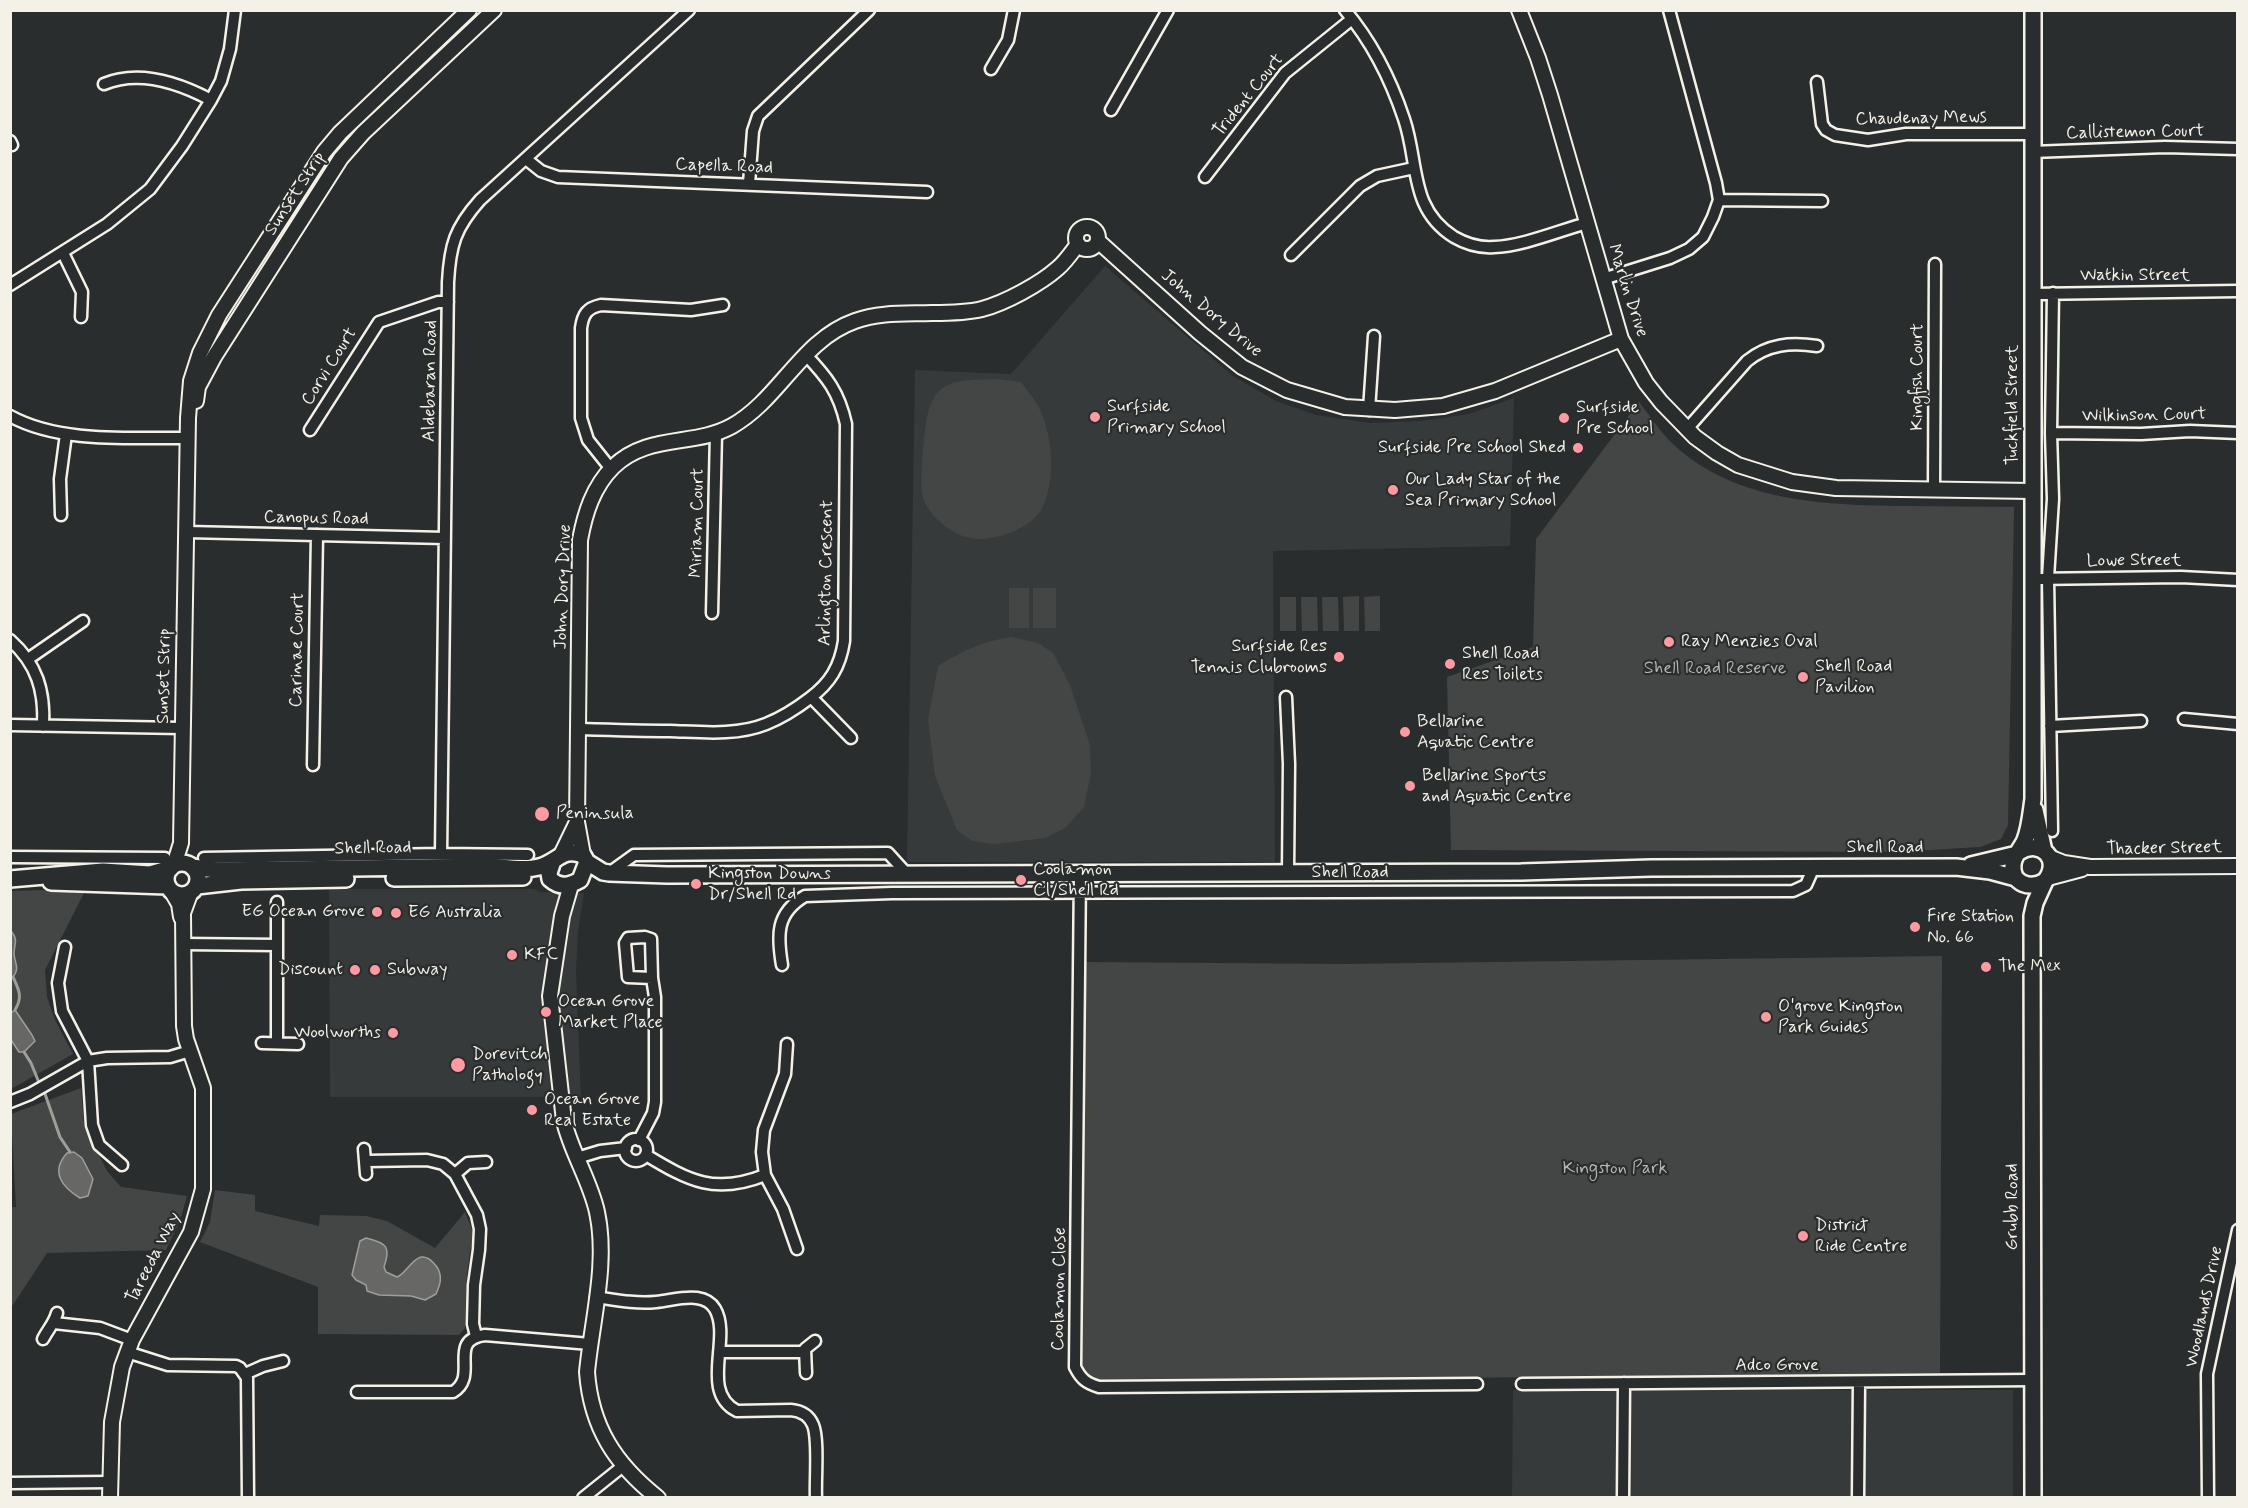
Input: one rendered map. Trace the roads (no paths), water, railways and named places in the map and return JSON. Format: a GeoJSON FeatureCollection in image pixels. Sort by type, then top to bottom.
{"type":"FeatureCollection","features":[{"type":"Feature","properties":{"kind":"main road","name":"Tuckfield Street"},"geometry":{"type":"LineString","coordinates":[[2018,853],[2027,833],[2033,799],[2033,10]]}},
{"type":"Feature","properties":{"kind":"main road","name":"Tuckfield Street"},"geometry":{"type":"LineString","coordinates":[[2033,799],[2046,854]]}},
{"type":"Feature","properties":{"kind":"main road"},"geometry":{"type":"LineString","coordinates":[[2031,847],[2046,854],[2051,868],[2046,880],[2034,886],[2019,880],[2012,866],[2018,853],[2031,847]]}},
{"type":"Feature","properties":{"kind":"main road","name":"Shell Road"},"geometry":{"type":"LineString","coordinates":[[193,890],[241,881],[340,874],[489,866],[528,869],[572,851],[603,872],[667,875],[1956,867],[1990,871],[2019,880]]}},
{"type":"Feature","properties":{"kind":"main road","name":"Shell Road"},"geometry":{"type":"LineString","coordinates":[[1956,867],[2018,853]]}},
{"type":"Feature","properties":{"kind":"main road"},"geometry":{"type":"LineString","coordinates":[[552,881],[549,873],[557,858]]}},
{"type":"Feature","properties":{"kind":"main road"},"geometry":{"type":"LineString","coordinates":[[575,883],[585,859]]}},
{"type":"Feature","properties":{"kind":"main road","name":"Shell Road"},"geometry":{"type":"LineString","coordinates":[[16,879],[103,871],[150,874],[164,872],[182,863],[216,870],[532,877],[575,883],[667,875]]}},
{"type":"Feature","properties":{"kind":"main road"},"geometry":{"type":"LineString","coordinates":[[182,863],[198,877],[193,890],[180,895],[170,889],[166,878],[182,863]]}},
{"type":"Feature","properties":{"kind":"main road","name":"Shell Road"},"geometry":{"type":"LineString","coordinates":[[16,879],[69,884],[127,883],[170,889]]}},
{"type":"Feature","properties":{"kind":"main road","name":"Grubb Road"},"geometry":{"type":"LineString","coordinates":[[2019,880],[2032,916]]}},
{"type":"Feature","properties":{"kind":"main road","name":"Grubb Road"},"geometry":{"type":"LineString","coordinates":[[2033,1497],[2032,916],[2035,903],[2046,880]]}},
{"type":"Feature","properties":{"kind":"street"},"geometry":{"type":"LineString","coordinates":[[10,285],[107,224],[150,189],[182,146],[211,100],[220,81],[230,49],[235,10]]}},
{"type":"Feature","properties":{"kind":"street","name":"Sunset Strip"},"geometry":{"type":"LineString","coordinates":[[182,863],[182,728],[188,438],[191,381],[200,353],[219,315],[324,152],[340,133],[469,10]]}},
{"type":"Feature","properties":{"kind":"street","name":"Sunset Strip"},"geometry":{"type":"LineString","coordinates":[[188,438],[198,387],[214,357],[341,158],[363,133],[494,10]]}},
{"type":"Feature","properties":{"kind":"street","name":"Aldebaran Road"},"geometry":{"type":"LineString","coordinates":[[441,854],[448,302],[449,258],[452,242],[466,216],[480,200],[689,10]]}},
{"type":"Feature","properties":{"kind":"street"},"geometry":{"type":"LineString","coordinates":[[749,184],[753,131],[758,116],[869,10]]}},
{"type":"Feature","properties":{"kind":"street"},"geometry":{"type":"LineString","coordinates":[[992,69],[1008,40],[1014,10]]}},
{"type":"Feature","properties":{"kind":"street"},"geometry":{"type":"LineString","coordinates":[[1111,110],[1168,10]]}},
{"type":"Feature","properties":{"kind":"street","name":"Marlin Drive"},"geometry":{"type":"LineString","coordinates":[[1519,10],[1538,58],[1621,339],[1646,382],[1661,402],[1687,429],[1717,453],[1738,465],[1792,482],[1836,488],[2032,491]]}},
{"type":"Feature","properties":{"kind":"street"},"geometry":{"type":"LineString","coordinates":[[1603,279],[1670,258],[1689,249],[1703,237],[1719,200],[1670,10]]}},
{"type":"Feature","properties":{"kind":"street"},"geometry":{"type":"LineString","coordinates":[[1349,15],[1373,50],[1405,120],[1419,194],[1434,220],[1447,232],[1461,241],[1494,248],[1587,223]]}},
{"type":"Feature","properties":{"kind":"street","name":"Trident Court"},"geometry":{"type":"LineString","coordinates":[[1205,177],[1285,73],[1349,15]]}},
{"type":"Feature","properties":{"kind":"street"},"geometry":{"type":"LineString","coordinates":[[104,84],[119,78],[147,78],[192,90],[211,100]]}},
{"type":"Feature","properties":{"kind":"street","name":"Chaudenay Mews"},"geometry":{"type":"LineString","coordinates":[[1817,82],[1822,124],[1826,130],[1835,135],[1868,140],[1906,134],[2032,134]]}},
{"type":"Feature","properties":{"kind":"street","name":"Callistemon Court"},"geometry":{"type":"LineString","coordinates":[[2032,152],[2165,147],[2238,148]]}},
{"type":"Feature","properties":{"kind":"street","name":"Capella Road"},"geometry":{"type":"LineString","coordinates":[[525,159],[541,171],[558,177],[927,192]]}},
{"type":"Feature","properties":{"kind":"street"},"geometry":{"type":"LineString","coordinates":[[1291,255],[1360,186],[1377,176],[1414,168]]}},
{"type":"Feature","properties":{"kind":"street"},"geometry":{"type":"LineString","coordinates":[[1719,200],[1821,201]]}},
{"type":"Feature","properties":{"kind":"street","name":"John Dory Drive"},"geometry":{"type":"LineString","coordinates":[[585,859],[577,822],[580,540],[584,518],[592,497],[611,469],[642,448],[671,440],[716,433],[733,426],[752,412],[805,354],[831,333],[857,320],[886,314],[961,312],[982,309],[1009,298],[1057,269],[1078,244],[1091,249],[1098,241],[1200,333],[1242,366],[1265,380],[1313,399],[1345,407],[1369,410],[1418,409],[1468,400],[1621,339]]}},
{"type":"Feature","properties":{"kind":"street"},"geometry":{"type":"LineString","coordinates":[[63,253],[82,292],[81,317]]}},
{"type":"Feature","properties":{"kind":"street","name":"Kingfish Court"},"geometry":{"type":"LineString","coordinates":[[1934,489],[1935,264]]}},
{"type":"Feature","properties":{"kind":"street","name":"Watkin Street"},"geometry":{"type":"LineString","coordinates":[[2032,294],[2238,291]]}},
{"type":"Feature","properties":{"kind":"street"},"geometry":{"type":"LineString","coordinates":[[2052,831],[2048,579],[2053,499],[2051,433],[2053,293]]}},
{"type":"Feature","properties":{"kind":"street","name":"Corvi Court"},"geometry":{"type":"LineString","coordinates":[[310,430],[379,322],[438,302],[448,302]]}},
{"type":"Feature","properties":{"kind":"street"},"geometry":{"type":"LineString","coordinates":[[611,469],[588,440],[581,418],[583,315],[587,310],[601,305],[691,310],[723,305]]}},
{"type":"Feature","properties":{"kind":"street"},"geometry":{"type":"LineString","coordinates":[[1369,410],[1374,336]]}},
{"type":"Feature","properties":{"kind":"street"},"geometry":{"type":"LineString","coordinates":[[1687,429],[1747,361],[1758,352],[1785,344],[1817,346]]}},
{"type":"Feature","properties":{"kind":"street","name":"Arlington Crescent"},"geometry":{"type":"LineString","coordinates":[[578,729],[730,732],[765,724],[811,697],[832,676],[842,658],[844,630],[846,424],[836,392],[805,354]]}},
{"type":"Feature","properties":{"kind":"street"},"geometry":{"type":"LineString","coordinates":[[10,416],[40,428],[66,434],[188,438]]}},
{"type":"Feature","properties":{"kind":"street","name":"Wilkinson Court"},"geometry":{"type":"LineString","coordinates":[[2051,433],[2141,434],[2190,431],[2238,433]]}},
{"type":"Feature","properties":{"kind":"street","name":"Miriam Court"},"geometry":{"type":"LineString","coordinates":[[712,614],[716,433]]}},
{"type":"Feature","properties":{"kind":"street"},"geometry":{"type":"LineString","coordinates":[[61,515],[60,479],[66,434]]}},
{"type":"Feature","properties":{"kind":"street","name":"Canopus Road"},"geometry":{"type":"LineString","coordinates":[[186,532],[445,538]]}},
{"type":"Feature","properties":{"kind":"street","name":"Carinae Court"},"geometry":{"type":"LineString","coordinates":[[313,765],[317,535]]}},
{"type":"Feature","properties":{"kind":"street","name":"Lowe Street"},"geometry":{"type":"LineString","coordinates":[[2032,579],[2181,577],[2238,579]]}},
{"type":"Feature","properties":{"kind":"street"},"geometry":{"type":"LineString","coordinates":[[28,658],[83,621]]}},
{"type":"Feature","properties":{"kind":"street"},"geometry":{"type":"LineString","coordinates":[[10,640],[28,658],[37,675],[42,691],[44,726]]}},
{"type":"Feature","properties":{"kind":"street"},"geometry":{"type":"LineString","coordinates":[[811,697],[851,738]]}},
{"type":"Feature","properties":{"kind":"street"},"geometry":{"type":"LineString","coordinates":[[1286,697],[1289,764],[1288,872]]}},
{"type":"Feature","properties":{"kind":"street"},"geometry":{"type":"LineString","coordinates":[[2184,719],[2238,723]]}},
{"type":"Feature","properties":{"kind":"street"},"geometry":{"type":"LineString","coordinates":[[2050,726],[2141,721]]}},
{"type":"Feature","properties":{"kind":"street"},"geometry":{"type":"LineString","coordinates":[[10,725],[182,728]]}},
{"type":"Feature","properties":{"kind":"street","name":"John Dory Drive"},"geometry":{"type":"LineString","coordinates":[[557,858],[577,822]]}},
{"type":"Feature","properties":{"kind":"street"},"geometry":{"type":"LineString","coordinates":[[609,873],[633,855],[888,853],[900,874],[892,893]]}},
{"type":"Feature","properties":{"kind":"street","name":"Shell Road"},"geometry":{"type":"LineString","coordinates":[[10,857],[182,863],[234,858],[441,854],[528,855]]}},
{"type":"Feature","properties":{"kind":"street","name":"Thacker Street"},"geometry":{"type":"LineString","coordinates":[[2046,854],[2076,866],[2090,867],[2238,866]]}},
{"type":"Feature","properties":{"kind":"street","name":"Shell Road"},"geometry":{"type":"LineString","coordinates":[[782,965],[778,942],[780,924],[794,902],[805,896],[892,893],[1793,891],[1806,885],[1814,867]]}},
{"type":"Feature","properties":{"kind":"street","name":"Thacker Street"},"geometry":{"type":"LineString","coordinates":[[2046,880],[2090,867]]}},
{"type":"Feature","properties":{"kind":"street","name":"Coolamon Close"},"geometry":{"type":"LineString","coordinates":[[1080,872],[1075,1367],[1084,1381],[1099,1387],[1477,1384]]}},
{"type":"Feature","properties":{"kind":"street"},"geometry":{"type":"LineString","coordinates":[[552,881],[562,915]]}},
{"type":"Feature","properties":{"kind":"street"},"geometry":{"type":"LineString","coordinates":[[575,883],[562,915],[550,996],[564,1121],[592,1192],[601,1242],[587,1372],[590,1397],[599,1427],[623,1466],[658,1497]]}},
{"type":"Feature","properties":{"kind":"street","name":"Tareeda Way"},"geometry":{"type":"LineString","coordinates":[[110,1497],[110,1450],[115,1396],[129,1346],[190,1232],[200,1203],[204,1174],[203,1088],[184,1026],[182,925],[179,904],[170,889]]}},
{"type":"Feature","properties":{"kind":"street","name":"Tareeda Way"},"geometry":{"type":"LineString","coordinates":[[182,925],[183,913],[193,890]]}},
{"type":"Feature","properties":{"kind":"street"},"geometry":{"type":"LineString","coordinates":[[277,902],[277,1043]]}},
{"type":"Feature","properties":{"kind":"street"},"geometry":{"type":"LineString","coordinates":[[183,944],[277,945]]}},
{"type":"Feature","properties":{"kind":"street"},"geometry":{"type":"LineString","coordinates":[[65,947],[58,983],[62,1011],[88,1061],[92,1125],[99,1145],[122,1165]]}},
{"type":"Feature","properties":{"kind":"street"},"geometry":{"type":"LineString","coordinates":[[639,1140],[653,1113],[655,1102],[655,997],[652,978]]}},
{"type":"Feature","properties":{"kind":"street"},"geometry":{"type":"LineString","coordinates":[[262,1043],[298,1044]]}},
{"type":"Feature","properties":{"kind":"street"},"geometry":{"type":"LineString","coordinates":[[787,1044],[785,1074],[762,1141],[765,1175],[783,1209],[797,1249]]}},
{"type":"Feature","properties":{"kind":"street"},"geometry":{"type":"LineString","coordinates":[[10,1102],[30,1094],[88,1061],[170,1057],[190,1051]]}},
{"type":"Feature","properties":{"kind":"street"},"geometry":{"type":"LineString","coordinates":[[639,1140],[646,1145],[646,1155],[638,1160],[631,1159],[626,1152],[630,1141],[639,1140]]}},
{"type":"Feature","properties":{"kind":"street"},"geometry":{"type":"LineString","coordinates":[[578,1158],[600,1151],[626,1148]]}},
{"type":"Feature","properties":{"kind":"street"},"geometry":{"type":"LineString","coordinates":[[364,1149],[367,1161],[366,1174]]}},
{"type":"Feature","properties":{"kind":"street"},"geometry":{"type":"LineString","coordinates":[[646,1155],[676,1173],[715,1185],[765,1175]]}},
{"type":"Feature","properties":{"kind":"street"},"geometry":{"type":"LineString","coordinates":[[367,1161],[427,1160],[443,1164],[455,1174],[477,1215],[480,1229],[474,1285],[473,1324],[476,1336]]}},
{"type":"Feature","properties":{"kind":"street"},"geometry":{"type":"LineString","coordinates":[[455,1174],[468,1163],[486,1162]]}},
{"type":"Feature","properties":{"kind":"street","name":"Woodlands Drive"},"geometry":{"type":"LineString","coordinates":[[2208,1497],[2207,1374],[2237,1233]]}},
{"type":"Feature","properties":{"kind":"street"},"geometry":{"type":"LineString","coordinates":[[596,1297],[646,1303],[687,1298],[704,1299],[711,1303],[718,1316],[721,1397],[730,1407],[747,1412],[791,1410],[798,1411],[809,1418],[814,1429],[816,1497]]}},
{"type":"Feature","properties":{"kind":"street"},"geometry":{"type":"LineString","coordinates":[[43,1339],[56,1318],[100,1328],[152,1362],[168,1365],[236,1366],[245,1374],[247,1384],[248,1497]]}},
{"type":"Feature","properties":{"kind":"street"},"geometry":{"type":"LineString","coordinates":[[357,1392],[453,1392],[461,1387],[464,1379],[464,1349],[476,1336],[590,1344]]}},
{"type":"Feature","properties":{"kind":"street"},"geometry":{"type":"LineString","coordinates":[[806,1373],[805,1352],[815,1341]]}},
{"type":"Feature","properties":{"kind":"street"},"geometry":{"type":"LineString","coordinates":[[719,1352],[805,1352]]}},
{"type":"Feature","properties":{"kind":"street"},"geometry":{"type":"LineString","coordinates":[[245,1374],[283,1361]]}},
{"type":"Feature","properties":{"kind":"street","name":"Adco Grove"},"geometry":{"type":"LineString","coordinates":[[1522,1384],[2033,1380]]}},
{"type":"Feature","properties":{"kind":"street"},"geometry":{"type":"LineString","coordinates":[[1858,1497],[1859,1382]]}},
{"type":"Feature","properties":{"kind":"street"},"geometry":{"type":"LineString","coordinates":[[1623,1497],[1624,1383]]}},
{"type":"Feature","properties":{"kind":"street"},"geometry":{"type":"LineString","coordinates":[[583,1497],[623,1466]]}},
{"type":"Feature","properties":{"kind":"street"},"geometry":{"type":"LineString","coordinates":[[10,1482],[110,1482]]}},
{"type":"Feature","properties":{"kind":"waterway"},"geometry":{"type":"LineString","coordinates":[[13,977],[19,994],[15,1010]]}},
{"type":"Feature","properties":{"kind":"waterway"},"geometry":{"type":"LineString","coordinates":[[24,1052],[40,1085]]}},
{"type":"Feature","properties":{"kind":"waterway"},"geometry":{"type":"LineString","coordinates":[[44,1091],[60,1137],[70,1152]]}},
{"type":"Feature","properties":{"kind":"place","name":"Surfside Primary School"},"geometry":{"type":"Point","coordinates":[1095,417]}},
{"type":"Feature","properties":{"kind":"place","name":"Surfside Pre School"},"geometry":{"type":"Point","coordinates":[1564,418]}},
{"type":"Feature","properties":{"kind":"place","name":"Surfside Pre School Shed"},"geometry":{"type":"Point","coordinates":[1578,448]}},
{"type":"Feature","properties":{"kind":"place","name":"Our Lady Star of the Sea Primary School"},"geometry":{"type":"Point","coordinates":[1393,490]}},
{"type":"Feature","properties":{"kind":"place","name":"Ray Menzies Oval"},"geometry":{"type":"Point","coordinates":[1669,642]}},
{"type":"Feature","properties":{"kind":"place","name":"Surfside Res Tennis Clubrooms"},"geometry":{"type":"Point","coordinates":[1339,657]}},
{"type":"Feature","properties":{"kind":"place","name":"Shell Road Res Toilets"},"geometry":{"type":"Point","coordinates":[1450,664]}},
{"type":"Feature","properties":{"kind":"place","name":"Shell Road Pavilion"},"geometry":{"type":"Point","coordinates":[1803,677]}},
{"type":"Feature","properties":{"kind":"place","name":"Bellarine Aquatic Centre"},"geometry":{"type":"Point","coordinates":[1405,732]}},
{"type":"Feature","properties":{"kind":"place","name":"Bellarine Sports and Aquatic Centre"},"geometry":{"type":"Point","coordinates":[1410,786]}},
{"type":"Feature","properties":{"kind":"place","name":"Peninsula"},"geometry":{"type":"Point","coordinates":[542,814]}},
{"type":"Feature","properties":{"kind":"place","name":"Coolamon Cl/Shell Rd"},"geometry":{"type":"Point","coordinates":[1021,880]}},
{"type":"Feature","properties":{"kind":"place","name":"Kingston Downs Dr/Shell Rd"},"geometry":{"type":"Point","coordinates":[696,884]}},
{"type":"Feature","properties":{"kind":"place","name":"EG Ocean Grove"},"geometry":{"type":"Point","coordinates":[377,912]}},
{"type":"Feature","properties":{"kind":"place","name":"EG Australia"},"geometry":{"type":"Point","coordinates":[396,913]}},
{"type":"Feature","properties":{"kind":"place","name":"Fire Station No. 66"},"geometry":{"type":"Point","coordinates":[1915,927]}},
{"type":"Feature","properties":{"kind":"place","name":"KFC"},"geometry":{"type":"Point","coordinates":[512,955]}},
{"type":"Feature","properties":{"kind":"place","name":"The Mex"},"geometry":{"type":"Point","coordinates":[1986,967]}},
{"type":"Feature","properties":{"kind":"place","name":"Discount"},"geometry":{"type":"Point","coordinates":[355,970]}},
{"type":"Feature","properties":{"kind":"place","name":"Subway"},"geometry":{"type":"Point","coordinates":[375,970]}},
{"type":"Feature","properties":{"kind":"place","name":"Ocean Grove Market Place"},"geometry":{"type":"Point","coordinates":[546,1012]}},
{"type":"Feature","properties":{"kind":"place","name":"O'grove Kingston Park Guides"},"geometry":{"type":"Point","coordinates":[1766,1017]}},
{"type":"Feature","properties":{"kind":"place","name":"Woolworths"},"geometry":{"type":"Point","coordinates":[393,1033]}},
{"type":"Feature","properties":{"kind":"place","name":"Dorevitch Pathology"},"geometry":{"type":"Point","coordinates":[458,1065]}},
{"type":"Feature","properties":{"kind":"place","name":"Ocean Grove Real Estate"},"geometry":{"type":"Point","coordinates":[532,1110]}},
{"type":"Feature","properties":{"kind":"place","name":"District Ride Centre"},"geometry":{"type":"Point","coordinates":[1803,1236]}},
{"type":"Feature","properties":{"kind":"park label","name":"Shell Road Reserve"},"geometry":{"type":"Point","coordinates":[1715,669]}},
{"type":"Feature","properties":{"kind":"park label","name":"Kingston Park"},"geometry":{"type":"Point","coordinates":[1615,1169]}}]}
